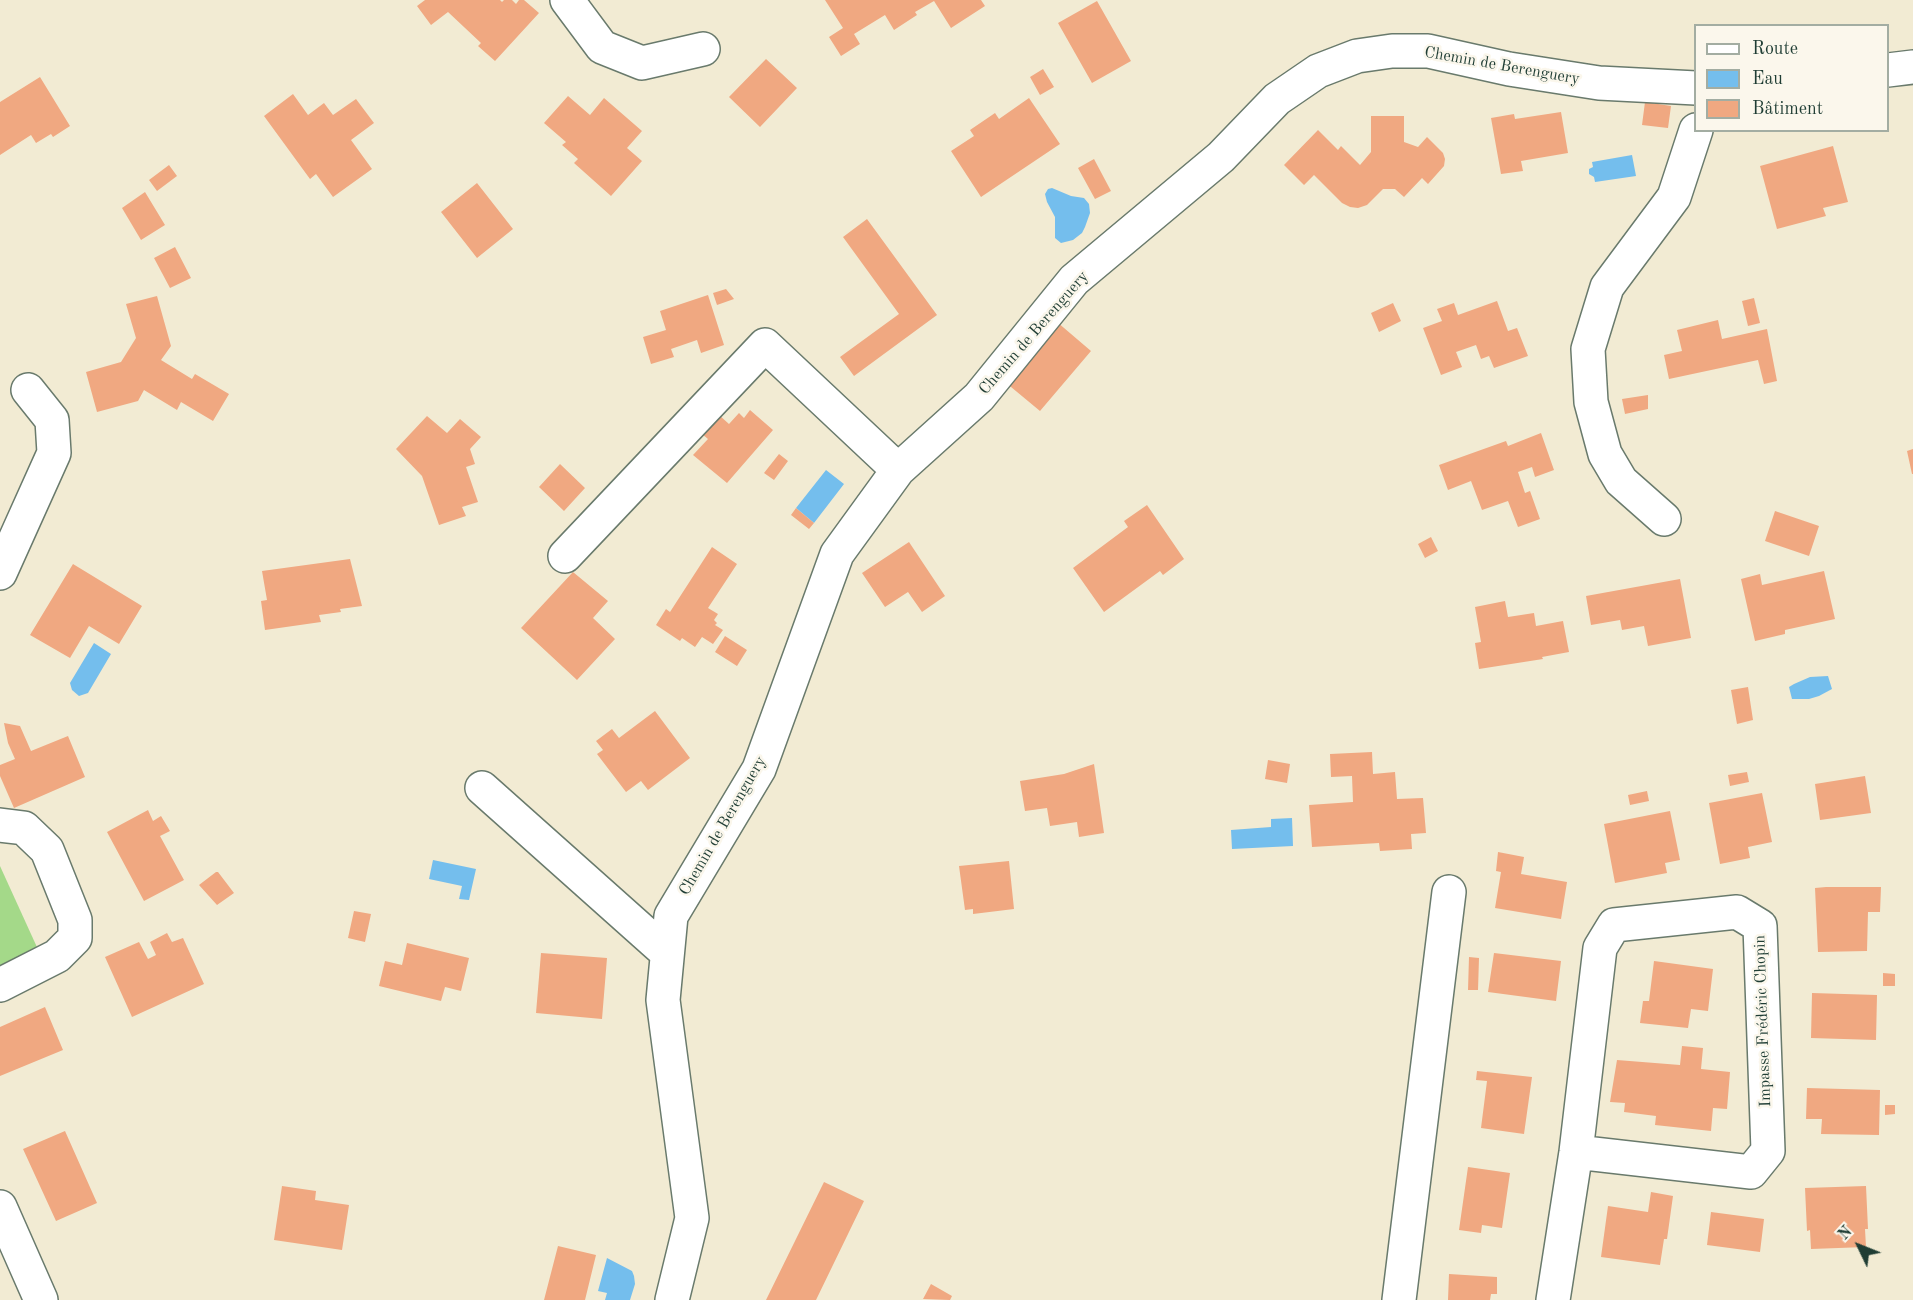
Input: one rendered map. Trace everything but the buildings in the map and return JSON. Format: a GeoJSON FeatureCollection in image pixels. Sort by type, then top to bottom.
{"type":"FeatureCollection","features":[{"type":"Feature","properties":{"kind":"street"},"geometry":{"type":"LineString","coordinates":[[567,0],[602,46],[642,63],[703,49]]}},
{"type":"Feature","properties":{"kind":"street","name":"Chemin de Berenguery"},"geometry":{"type":"LineString","coordinates":[[672,1300],[692,1218],[663,1000],[671,916],[759,769],[837,554],[898,470],[979,397],[1074,280],[1221,157],[1277,99],[1318,71],[1357,56],[1392,51],[1428,51],[1509,69],[1599,83],[1694,88]]}},
{"type":"Feature","properties":{"kind":"street"},"geometry":{"type":"LineString","coordinates":[[1889,70],[1913,67]]}},
{"type":"Feature","properties":{"kind":"street"},"geometry":{"type":"LineString","coordinates":[[1664,519],[1621,481],[1605,454],[1591,402],[1588,348],[1606,287],[1674,197],[1695,132]]}},
{"type":"Feature","properties":{"kind":"street"},"geometry":{"type":"LineString","coordinates":[[565,555],[765,345],[898,470]]}},
{"type":"Feature","properties":{"kind":"street"},"geometry":{"type":"LineString","coordinates":[[0,573],[54,453],[52,420],[28,390]]}},
{"type":"Feature","properties":{"kind":"street"},"geometry":{"type":"LineString","coordinates":[[482,788],[667,953]]}},
{"type":"Feature","properties":{"kind":"street"},"geometry":{"type":"LineString","coordinates":[[0,825],[24,828],[47,850],[75,920],[75,938],[57,956],[0,985]]}},
{"type":"Feature","properties":{"kind":"street"},"geometry":{"type":"LineString","coordinates":[[1399,1300],[1449,892]]}},
{"type":"Feature","properties":{"kind":"street","name":"Impasse Frédéric Chopin"},"geometry":{"type":"LineString","coordinates":[[1553,1300],[1576,1152],[1600,948],[1614,925],[1737,912],[1760,926],[1768,1151],[1751,1172],[1576,1152]]}},
{"type":"Feature","properties":{"kind":"street"},"geometry":{"type":"LineString","coordinates":[[0,1207],[41,1300]]}},
{"type":"Feature","properties":{"kind":"green space"},"geometry":{"type":"Polygon","coordinates":[[[0,866],[41,956],[0,975],[0,866]]]}},
{"type":"Feature","properties":{"kind":"water"},"geometry":{"type":"Polygon","coordinates":[[[1632,155],[1636,176],[1595,182],[1594,177],[1589,174],[1589,169],[1593,167],[1592,162],[1632,155]]]}},
{"type":"Feature","properties":{"kind":"water"},"geometry":{"type":"Polygon","coordinates":[[[1052,188],[1071,196],[1084,198],[1089,204],[1090,213],[1085,227],[1082,233],[1073,240],[1061,243],[1055,238],[1055,217],[1045,194],[1048,189],[1052,188]]]}},
{"type":"Feature","properties":{"kind":"water"},"geometry":{"type":"Polygon","coordinates":[[[826,470],[844,484],[814,523],[796,508],[826,470]]]}},
{"type":"Feature","properties":{"kind":"water"},"geometry":{"type":"Polygon","coordinates":[[[94,643],[111,654],[88,693],[79,696],[72,690],[70,683],[94,643]]]}},
{"type":"Feature","properties":{"kind":"water"},"geometry":{"type":"Polygon","coordinates":[[[1828,676],[1832,689],[1809,699],[1792,699],[1789,687],[1810,677],[1828,676]]]}},
{"type":"Feature","properties":{"kind":"water"},"geometry":{"type":"Polygon","coordinates":[[[1292,818],[1293,846],[1232,849],[1231,830],[1271,827],[1271,819],[1292,818]]]}},
{"type":"Feature","properties":{"kind":"water"},"geometry":{"type":"Polygon","coordinates":[[[433,860],[476,869],[469,900],[459,899],[462,886],[429,879],[433,860]]]}},
{"type":"Feature","properties":{"kind":"water"},"geometry":{"type":"Polygon","coordinates":[[[607,1258],[632,1271],[635,1284],[630,1300],[605,1300],[607,1293],[598,1291],[607,1258]]]}}]}
